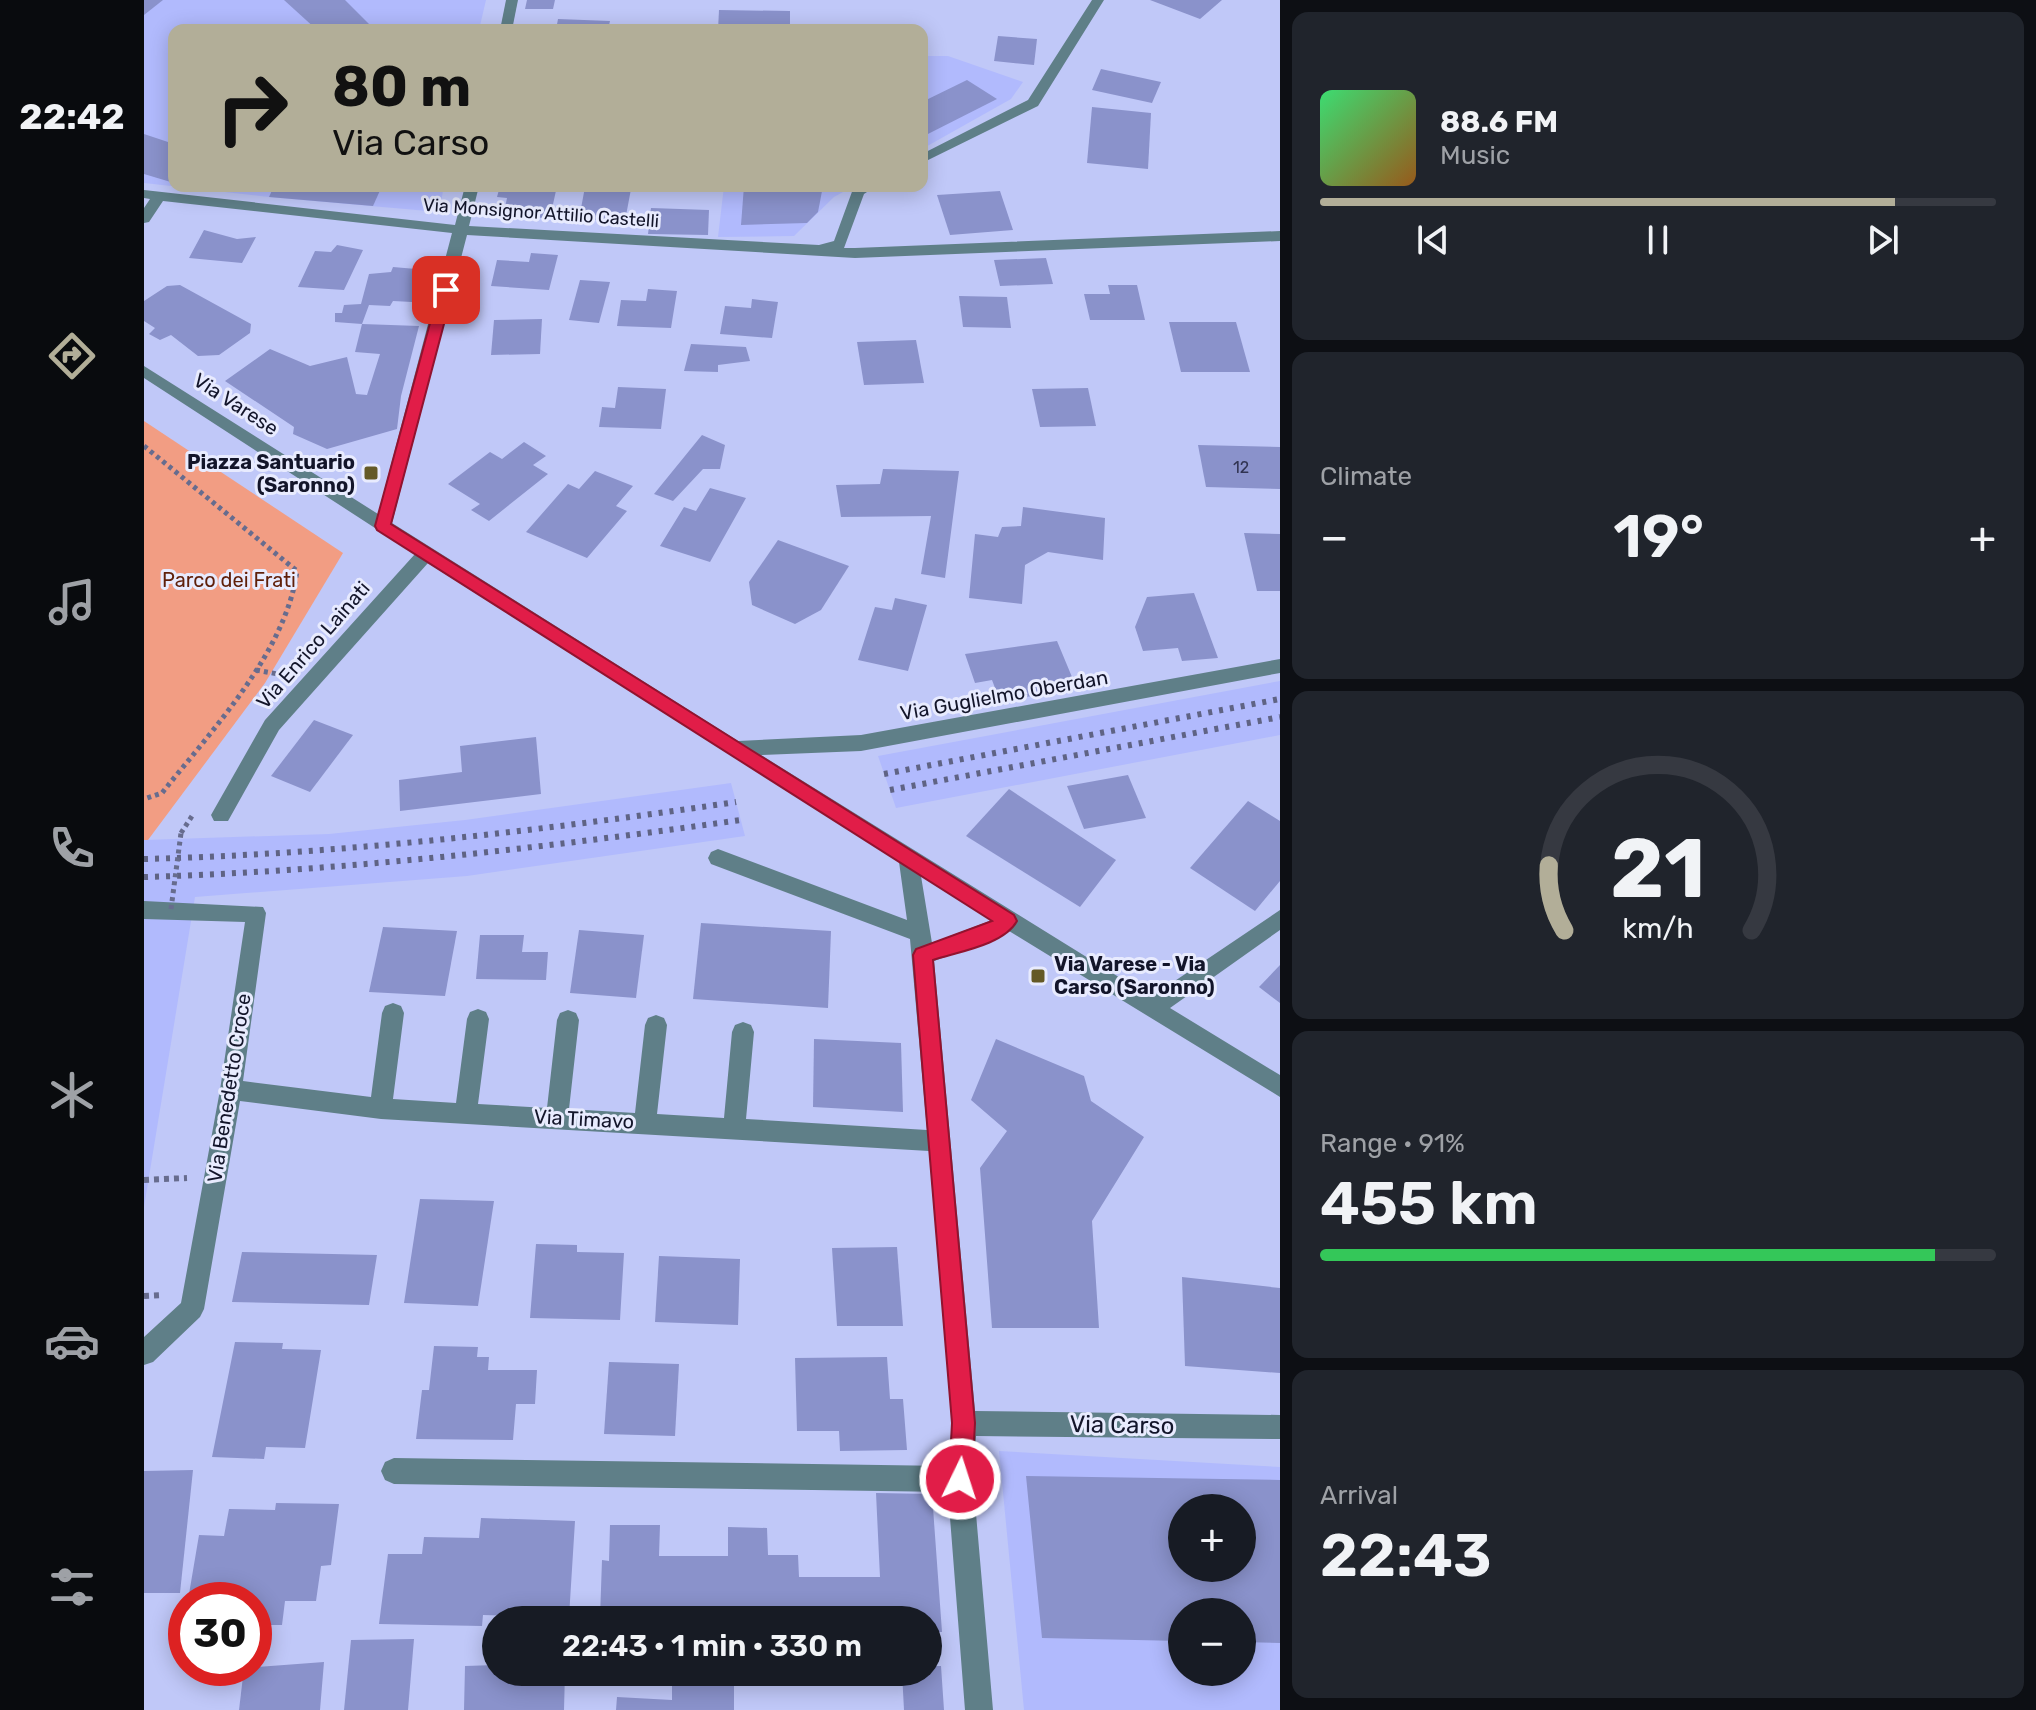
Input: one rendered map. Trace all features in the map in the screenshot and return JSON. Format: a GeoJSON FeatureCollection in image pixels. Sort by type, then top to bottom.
{"type":"FeatureCollection","features":[{"type":"Feature","properties":{"kind":"street"},"geometry":{"type":"LineString","coordinates":[[507,24],[512,0]]}},
{"type":"Feature","properties":{"kind":"street"},"geometry":{"type":"LineString","coordinates":[[928,156],[1033,103],[1098,0]]}},
{"type":"Feature","properties":{"kind":"street"},"geometry":{"type":"LineString","coordinates":[[383,526],[471,192]]}},
{"type":"Feature","properties":{"kind":"street","name":"Via Monsignor Attilio Castelli"},"geometry":{"type":"LineString","coordinates":[[144,194],[463,230],[820,250],[840,244],[858,192]]}},
{"type":"Feature","properties":{"kind":"street"},"geometry":{"type":"LineString","coordinates":[[144,219],[160,195]]}},
{"type":"Feature","properties":{"kind":"street"},"geometry":{"type":"LineString","coordinates":[[820,250],[855,253],[1280,236]]}},
{"type":"Feature","properties":{"kind":"street","name":"Via Varese"},"geometry":{"type":"LineString","coordinates":[[144,371],[425,555],[1008,921],[1280,1087]]}},
{"type":"Feature","properties":{"kind":"street","name":"Via Enrico Lainati"},"geometry":{"type":"LineString","coordinates":[[221,815],[272,725],[407,571],[425,555]]}},
{"type":"Feature","properties":{"kind":"street","name":"Via Guglielmo Oberdan"},"geometry":{"type":"LineString","coordinates":[[735,749],[861,743],[1280,666]]}},
{"type":"Feature","properties":{"kind":"street"},"geometry":{"type":"LineString","coordinates":[[718,858],[921,945],[989,933],[1008,921]]}},
{"type":"Feature","properties":{"kind":"street"},"geometry":{"type":"LineString","coordinates":[[908,858],[921,945],[964,1423],[960,1479],[979,1710]]}},
{"type":"Feature","properties":{"kind":"street","name":"Via Benedetto Croce"},"geometry":{"type":"LineString","coordinates":[[144,910],[256,913],[231,1090],[192,1309],[144,1353]]}},
{"type":"Feature","properties":{"kind":"street"},"geometry":{"type":"LineString","coordinates":[[1151,1009],[1280,919]]}},
{"type":"Feature","properties":{"kind":"street"},"geometry":{"type":"LineString","coordinates":[[381,1109],[393,1013]]}},
{"type":"Feature","properties":{"kind":"street"},"geometry":{"type":"LineString","coordinates":[[466,1114],[478,1019]]}},
{"type":"Feature","properties":{"kind":"street"},"geometry":{"type":"LineString","coordinates":[[557,1118],[568,1020]]}},
{"type":"Feature","properties":{"kind":"street"},"geometry":{"type":"LineString","coordinates":[[645,1122],[656,1025]]}},
{"type":"Feature","properties":{"kind":"street"},"geometry":{"type":"LineString","coordinates":[[734,1127],[743,1032]]}},
{"type":"Feature","properties":{"kind":"street","name":"Via Timavo"},"geometry":{"type":"LineString","coordinates":[[231,1090],[381,1109],[938,1141]]}},
{"type":"Feature","properties":{"kind":"street","name":"Via Carso"},"geometry":{"type":"LineString","coordinates":[[964,1423],[1280,1427]]}},
{"type":"Feature","properties":{"kind":"street"},"geometry":{"type":"LineString","coordinates":[[394,1471],[960,1479]]}},
{"type":"Feature","properties":{"kind":"path"},"geometry":{"type":"LineString","coordinates":[[144,446],[297,571],[298,587],[256,670],[162,793],[144,799]]}},
{"type":"Feature","properties":{"kind":"path"},"geometry":{"type":"LineString","coordinates":[[171,909],[181,833]]}},
{"type":"Feature","properties":{"kind":"path"},"geometry":{"type":"LineString","coordinates":[[144,1180],[160,1179]]}},
{"type":"Feature","properties":{"kind":"shaded area"},"geometry":{"type":"Polygon","coordinates":[[[144,0],[486,0],[480,24],[168,24],[168,186],[144,183],[144,0]]]}},
{"type":"Feature","properties":{"kind":"shaded area"},"geometry":{"type":"Polygon","coordinates":[[[928,56],[948,56],[1023,82],[1011,99],[928,146],[928,56]]]}},
{"type":"Feature","properties":{"kind":"shaded area"},"geometry":{"type":"Polygon","coordinates":[[[224,192],[443,192],[439,212],[224,192]]]}},
{"type":"Feature","properties":{"kind":"shaded area"},"geometry":{"type":"Polygon","coordinates":[[[723,192],[843,192],[794,236],[718,237],[723,192]]]}},
{"type":"Feature","properties":{"kind":"shaded area"},"geometry":{"type":"Polygon","coordinates":[[[1280,681],[1280,735],[896,808],[878,756],[1280,681]]]}},
{"type":"Feature","properties":{"kind":"shaded area"},"geometry":{"type":"Polygon","coordinates":[[[731,783],[745,836],[467,876],[195,897],[144,1207],[144,840],[329,834],[465,820],[731,783]]]}},
{"type":"Feature","properties":{"kind":"shaded area"},"geometry":{"type":"Polygon","coordinates":[[[999,1451],[1280,1467],[1280,1710],[1024,1710],[999,1451]]]}},
{"type":"Feature","properties":{"kind":"green space","name":"Parco dei Frati"},"geometry":{"type":"Polygon","coordinates":[[[144,421],[343,553],[265,683],[148,840],[144,840],[144,421]]]}},
{"type":"Feature","properties":{"kind":"building"},"geometry":{"type":"Polygon","coordinates":[[[144,0],[163,0],[144,15],[144,0]]]}},
{"type":"Feature","properties":{"kind":"building"},"geometry":{"type":"Polygon","coordinates":[[[284,0],[345,0],[369,24],[310,24],[284,0]]]}},
{"type":"Feature","properties":{"kind":"building"},"geometry":{"type":"Polygon","coordinates":[[[527,0],[555,0],[553,9],[525,9],[527,0]]]}},
{"type":"Feature","properties":{"kind":"building"},"geometry":{"type":"Polygon","coordinates":[[[1150,0],[1222,0],[1200,19],[1150,0]]]}},
{"type":"Feature","properties":{"kind":"building"},"geometry":{"type":"Polygon","coordinates":[[[719,10],[790,11],[790,24],[718,24],[719,10]]]}},
{"type":"Feature","properties":{"kind":"building"},"geometry":{"type":"Polygon","coordinates":[[[558,19],[610,21],[609,24],[557,24],[558,19]]]}},
{"type":"Feature","properties":{"kind":"building"},"geometry":{"type":"Polygon","coordinates":[[[998,36],[1037,39],[1034,65],[994,61],[998,36]]]}},
{"type":"Feature","properties":{"kind":"building"},"geometry":{"type":"Polygon","coordinates":[[[1101,69],[1161,82],[1152,103],[1092,90],[1101,69]]]}},
{"type":"Feature","properties":{"kind":"building"},"geometry":{"type":"Polygon","coordinates":[[[967,80],[997,99],[928,134],[928,99],[967,80]]]}},
{"type":"Feature","properties":{"kind":"building"},"geometry":{"type":"Polygon","coordinates":[[[1092,107],[1151,113],[1148,169],[1087,163],[1092,107]]]}},
{"type":"Feature","properties":{"kind":"building"},"geometry":{"type":"Polygon","coordinates":[[[144,134],[168,142],[168,181],[144,174],[144,134]]]}},
{"type":"Feature","properties":{"kind":"building"},"geometry":{"type":"Polygon","coordinates":[[[1000,191],[1013,230],[950,235],[937,195],[1000,191]]]}},
{"type":"Feature","properties":{"kind":"building"},"geometry":{"type":"Polygon","coordinates":[[[271,192],[379,192],[373,206],[269,197],[271,192]]]}},
{"type":"Feature","properties":{"kind":"building"},"geometry":{"type":"Polygon","coordinates":[[[498,192],[556,192],[550,218],[503,217],[507,198],[497,197],[498,192]]]}},
{"type":"Feature","properties":{"kind":"building"},"geometry":{"type":"Polygon","coordinates":[[[584,192],[630,192],[625,221],[579,219],[584,192]]]}},
{"type":"Feature","properties":{"kind":"building"},"geometry":{"type":"Polygon","coordinates":[[[744,192],[822,192],[818,212],[807,223],[741,225],[744,192]]]}},
{"type":"Feature","properties":{"kind":"building"},"geometry":{"type":"Polygon","coordinates":[[[651,208],[709,210],[708,235],[648,234],[651,208]]]}},
{"type":"Feature","properties":{"kind":"building"},"geometry":{"type":"Polygon","coordinates":[[[204,230],[237,239],[256,237],[242,263],[189,258],[204,230]]]}},
{"type":"Feature","properties":{"kind":"building"},"geometry":{"type":"Polygon","coordinates":[[[337,245],[363,250],[344,290],[298,287],[315,251],[331,252],[337,245]]]}},
{"type":"Feature","properties":{"kind":"building"},"geometry":{"type":"Polygon","coordinates":[[[531,253],[558,255],[549,290],[491,286],[497,260],[529,262],[531,253]]]}},
{"type":"Feature","properties":{"kind":"building"},"geometry":{"type":"Polygon","coordinates":[[[1046,258],[1053,284],[1000,286],[994,260],[1046,258]]]}},
{"type":"Feature","properties":{"kind":"building"},"geometry":{"type":"Polygon","coordinates":[[[393,267],[416,269],[412,302],[393,301],[390,306],[369,305],[362,324],[335,322],[335,313],[342,313],[344,305],[361,304],[369,274],[391,272],[393,267]]]}},
{"type":"Feature","properties":{"kind":"building"},"geometry":{"type":"Polygon","coordinates":[[[580,280],[610,282],[599,323],[569,320],[580,280]]]}},
{"type":"Feature","properties":{"kind":"building"},"geometry":{"type":"Polygon","coordinates":[[[180,285],[251,324],[250,333],[219,355],[198,356],[171,335],[160,340],[149,334],[155,328],[144,321],[144,301],[167,286],[180,285]]]}},
{"type":"Feature","properties":{"kind":"building"},"geometry":{"type":"Polygon","coordinates":[[[1108,285],[1137,285],[1145,320],[1090,320],[1084,294],[1110,294],[1108,285]]]}},
{"type":"Feature","properties":{"kind":"building"},"geometry":{"type":"Polygon","coordinates":[[[648,289],[677,291],[671,328],[617,326],[621,300],[646,301],[648,289]]]}},
{"type":"Feature","properties":{"kind":"building"},"geometry":{"type":"Polygon","coordinates":[[[959,296],[1007,297],[1011,328],[963,327],[959,296]]]}},
{"type":"Feature","properties":{"kind":"building"},"geometry":{"type":"Polygon","coordinates":[[[752,299],[778,302],[772,338],[720,334],[725,306],[751,308],[752,299]]]}},
{"type":"Feature","properties":{"kind":"building"},"geometry":{"type":"Polygon","coordinates":[[[542,319],[540,354],[491,355],[494,320],[542,319]]]}},
{"type":"Feature","properties":{"kind":"building"},"geometry":{"type":"Polygon","coordinates":[[[1169,322],[1236,322],[1250,372],[1181,372],[1169,322]]]}},
{"type":"Feature","properties":{"kind":"building"},"geometry":{"type":"Polygon","coordinates":[[[362,324],[419,326],[401,396],[397,429],[327,449],[293,434],[294,427],[225,381],[270,349],[310,366],[347,357],[356,394],[367,395],[380,354],[355,352],[362,324]]]}},
{"type":"Feature","properties":{"kind":"building"},"geometry":{"type":"Polygon","coordinates":[[[916,340],[924,383],[864,385],[857,342],[916,340]]]}},
{"type":"Feature","properties":{"kind":"building"},"geometry":{"type":"Polygon","coordinates":[[[691,344],[746,347],[750,361],[718,365],[718,372],[684,371],[691,344]]]}},
{"type":"Feature","properties":{"kind":"building"},"geometry":{"type":"Polygon","coordinates":[[[618,387],[666,389],[661,429],[599,427],[602,407],[615,408],[618,387]]]}},
{"type":"Feature","properties":{"kind":"building"},"geometry":{"type":"Polygon","coordinates":[[[1088,388],[1096,426],[1040,427],[1032,389],[1088,388]]]}},
{"type":"Feature","properties":{"kind":"building"},"geometry":{"type":"Polygon","coordinates":[[[702,435],[725,445],[720,469],[703,469],[673,501],[654,494],[702,435]]]}},
{"type":"Feature","properties":{"kind":"building"},"geometry":{"type":"Polygon","coordinates":[[[524,442],[546,456],[533,465],[548,474],[489,521],[471,510],[480,504],[448,484],[490,452],[502,459],[524,442]]]}},
{"type":"Feature","properties":{"kind":"building"},"geometry":{"type":"Polygon","coordinates":[[[1198,445],[1280,447],[1280,489],[1206,487],[1198,445]]]}},
{"type":"Feature","properties":{"kind":"building"},"geometry":{"type":"Polygon","coordinates":[[[883,469],[959,471],[945,578],[921,574],[931,516],[841,517],[836,485],[880,484],[883,469]]]}},
{"type":"Feature","properties":{"kind":"building"},"geometry":{"type":"Polygon","coordinates":[[[595,471],[633,486],[616,506],[627,511],[587,558],[526,532],[568,484],[579,489],[595,471]]]}},
{"type":"Feature","properties":{"kind":"building"},"geometry":{"type":"Polygon","coordinates":[[[710,488],[746,498],[710,562],[660,546],[684,507],[696,511],[710,488]]]}},
{"type":"Feature","properties":{"kind":"building"},"geometry":{"type":"Polygon","coordinates":[[[1023,507],[1105,518],[1103,560],[1048,552],[1025,565],[1022,604],[969,598],[975,534],[998,537],[1002,527],[1021,526],[1023,507]]]}},
{"type":"Feature","properties":{"kind":"building"},"geometry":{"type":"Polygon","coordinates":[[[1244,533],[1280,534],[1280,591],[1257,591],[1244,533]]]}},
{"type":"Feature","properties":{"kind":"building"},"geometry":{"type":"Polygon","coordinates":[[[778,540],[849,566],[821,610],[795,624],[752,605],[749,582],[778,540]]]}},
{"type":"Feature","properties":{"kind":"building"},"geometry":{"type":"Polygon","coordinates":[[[1194,593],[1218,658],[1182,661],[1178,648],[1143,651],[1135,627],[1147,597],[1194,593]]]}},
{"type":"Feature","properties":{"kind":"building"},"geometry":{"type":"Polygon","coordinates":[[[895,598],[927,605],[908,671],[858,660],[875,607],[892,610],[895,598]]]}},
{"type":"Feature","properties":{"kind":"building"},"geometry":{"type":"Polygon","coordinates":[[[1057,641],[1077,689],[1000,701],[992,680],[975,683],[965,654],[1057,641]]]}},
{"type":"Feature","properties":{"kind":"building"},"geometry":{"type":"Polygon","coordinates":[[[314,720],[353,735],[310,792],[271,776],[314,720]]]}},
{"type":"Feature","properties":{"kind":"building"},"geometry":{"type":"Polygon","coordinates":[[[536,737],[541,794],[400,811],[399,780],[462,772],[460,746],[536,737]]]}},
{"type":"Feature","properties":{"kind":"building"},"geometry":{"type":"Polygon","coordinates":[[[1128,775],[1146,818],[1084,829],[1067,786],[1128,775]]]}},
{"type":"Feature","properties":{"kind":"building"},"geometry":{"type":"Polygon","coordinates":[[[1009,789],[1116,860],[1080,907],[966,836],[1009,789]]]}},
{"type":"Feature","properties":{"kind":"building"},"geometry":{"type":"Polygon","coordinates":[[[1248,801],[1280,821],[1280,881],[1255,911],[1190,868],[1248,801]]]}},
{"type":"Feature","properties":{"kind":"building"},"geometry":{"type":"Polygon","coordinates":[[[701,923],[831,931],[828,1008],[693,999],[701,923]]]}},
{"type":"Feature","properties":{"kind":"building"},"geometry":{"type":"Polygon","coordinates":[[[383,927],[457,931],[445,996],[369,992],[383,927]]]}},
{"type":"Feature","properties":{"kind":"building"},"geometry":{"type":"Polygon","coordinates":[[[579,930],[644,935],[636,998],[570,993],[579,930]]]}},
{"type":"Feature","properties":{"kind":"building"},"geometry":{"type":"Polygon","coordinates":[[[480,935],[524,935],[522,952],[548,952],[546,980],[476,979],[480,935]]]}},
{"type":"Feature","properties":{"kind":"building"},"geometry":{"type":"Polygon","coordinates":[[[1280,965],[1280,1003],[1259,987],[1280,965]]]}},
{"type":"Feature","properties":{"kind":"building"},"geometry":{"type":"Polygon","coordinates":[[[814,1039],[901,1043],[903,1112],[813,1107],[814,1039]]]}},
{"type":"Feature","properties":{"kind":"building"},"geometry":{"type":"Polygon","coordinates":[[[996,1039],[1084,1076],[1091,1101],[1144,1137],[1092,1221],[1099,1328],[992,1328],[980,1168],[1007,1131],[971,1100],[996,1039]]]}},
{"type":"Feature","properties":{"kind":"building"},"geometry":{"type":"Polygon","coordinates":[[[420,1199],[494,1201],[478,1306],[404,1303],[420,1199]]]}},
{"type":"Feature","properties":{"kind":"building"},"geometry":{"type":"Polygon","coordinates":[[[536,1244],[577,1245],[577,1252],[624,1253],[620,1320],[530,1318],[536,1244]]]}},
{"type":"Feature","properties":{"kind":"building"},"geometry":{"type":"Polygon","coordinates":[[[897,1247],[903,1326],[837,1326],[832,1248],[897,1247]]]}},
{"type":"Feature","properties":{"kind":"building"},"geometry":{"type":"Polygon","coordinates":[[[242,1252],[377,1255],[369,1305],[232,1302],[242,1252]]]}},
{"type":"Feature","properties":{"kind":"building"},"geometry":{"type":"Polygon","coordinates":[[[659,1256],[740,1259],[738,1325],[655,1322],[659,1256]]]}},
{"type":"Feature","properties":{"kind":"building"},"geometry":{"type":"Polygon","coordinates":[[[1182,1277],[1280,1288],[1280,1373],[1185,1366],[1182,1277]]]}},
{"type":"Feature","properties":{"kind":"building"},"geometry":{"type":"Polygon","coordinates":[[[235,1342],[283,1343],[282,1349],[321,1350],[305,1448],[266,1447],[264,1459],[212,1457],[235,1342]]]}},
{"type":"Feature","properties":{"kind":"building"},"geometry":{"type":"Polygon","coordinates":[[[434,1346],[478,1347],[477,1357],[489,1357],[488,1370],[537,1370],[535,1404],[516,1404],[513,1440],[416,1439],[422,1390],[429,1390],[434,1346]]]}},
{"type":"Feature","properties":{"kind":"building"},"geometry":{"type":"Polygon","coordinates":[[[887,1357],[890,1399],[903,1399],[907,1450],[840,1451],[839,1431],[797,1431],[795,1358],[887,1357]]]}},
{"type":"Feature","properties":{"kind":"building"},"geometry":{"type":"Polygon","coordinates":[[[609,1362],[679,1364],[675,1436],[604,1434],[609,1362]]]}},
{"type":"Feature","properties":{"kind":"building"},"geometry":{"type":"Polygon","coordinates":[[[193,1470],[181,1582],[168,1582],[168,1593],[144,1593],[144,1471],[193,1470]]]}},
{"type":"Feature","properties":{"kind":"building"},"geometry":{"type":"Polygon","coordinates":[[[1026,1476],[1280,1480],[1280,1643],[1256,1642],[1256,1598],[1168,1598],[1168,1641],[1042,1638],[1026,1476]]]}},
{"type":"Feature","properties":{"kind":"building"},"geometry":{"type":"Polygon","coordinates":[[[876,1493],[932,1494],[940,1606],[600,1606],[602,1560],[609,1561],[610,1525],[660,1525],[659,1556],[728,1556],[728,1527],[767,1528],[768,1555],[798,1555],[799,1577],[880,1577],[876,1493]]]}},
{"type":"Feature","properties":{"kind":"building"},"geometry":{"type":"Polygon","coordinates":[[[276,1503],[339,1504],[331,1565],[321,1566],[316,1601],[285,1601],[282,1625],[272,1625],[272,1582],[191,1582],[199,1535],[224,1536],[229,1509],[275,1510],[276,1503]]]}},
{"type":"Feature","properties":{"kind":"building"},"geometry":{"type":"Polygon","coordinates":[[[481,1518],[575,1521],[570,1606],[482,1606],[482,1626],[379,1624],[388,1554],[422,1554],[424,1537],[479,1538],[481,1518]]]}},
{"type":"Feature","properties":{"kind":"building"},"geometry":{"type":"Polygon","coordinates":[[[414,1639],[408,1710],[344,1710],[351,1640],[414,1639]]]}},
{"type":"Feature","properties":{"kind":"building"},"geometry":{"type":"Polygon","coordinates":[[[324,1662],[320,1710],[239,1710],[242,1686],[272,1686],[272,1666],[324,1662]]]}},
{"type":"Feature","properties":{"kind":"building"},"geometry":{"type":"Polygon","coordinates":[[[482,1665],[482,1686],[565,1686],[564,1710],[464,1710],[465,1666],[482,1665]]]}},
{"type":"Feature","properties":{"kind":"building"},"geometry":{"type":"Polygon","coordinates":[[[942,1681],[944,1710],[904,1710],[903,1686],[942,1686],[942,1681]]]}},
{"type":"Feature","properties":{"kind":"building"},"geometry":{"type":"Polygon","coordinates":[[[672,1686],[734,1686],[734,1710],[616,1710],[617,1697],[672,1700],[672,1686]]]}},
{"type":"Feature","properties":{"kind":"railway"},"geometry":{"type":"LineString","coordinates":[[884,774],[1280,699]]}},
{"type":"Feature","properties":{"kind":"railway"},"geometry":{"type":"LineString","coordinates":[[890,790],[1280,717]]}},
{"type":"Feature","properties":{"kind":"railway"},"geometry":{"type":"LineString","coordinates":[[144,859],[293,852],[441,840],[736,802]]}},
{"type":"Feature","properties":{"kind":"railway"},"geometry":{"type":"LineString","coordinates":[[144,877],[294,870],[443,857],[741,820]]}},
{"type":"Feature","properties":{"kind":"place","name":"Piazza Santuario (Saronno)"},"geometry":{"type":"Point","coordinates":[371,473]}},
{"type":"Feature","properties":{"kind":"place","name":"Via Varese - Via Carso (Saronno)"},"geometry":{"type":"Point","coordinates":[1038,976]}},
{"type":"Feature","properties":{"kind":"route"},"geometry":{"type":"LineString","coordinates":[[446,290],[383,526],[1008,921],[989,933],[923,955],[964,1423],[960,1479]]}}]}
